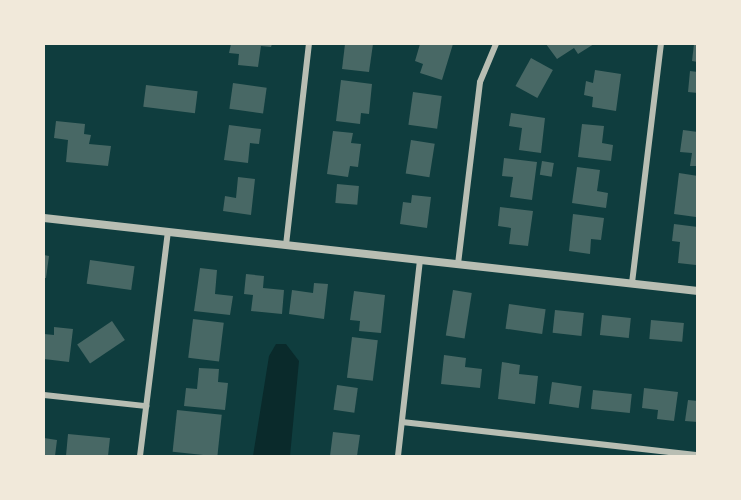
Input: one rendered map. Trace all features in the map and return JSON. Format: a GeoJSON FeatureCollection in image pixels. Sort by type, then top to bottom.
{"type":"FeatureCollection","features":[{"type":"Feature","properties":{"kind":"street"},"geometry":{"type":"LineString","coordinates":[[286,244],[309,44]]}},
{"type":"Feature","properties":{"kind":"street"},"geometry":{"type":"LineString","coordinates":[[458,264],[480,82],[496,44]]}},
{"type":"Feature","properties":{"kind":"street"},"geometry":{"type":"LineString","coordinates":[[632,283],[661,44]]}},
{"type":"Feature","properties":{"kind":"street"},"geometry":{"type":"LineString","coordinates":[[44,218],[698,291]]}},
{"type":"Feature","properties":{"kind":"street"},"geometry":{"type":"LineString","coordinates":[[140,456],[168,232]]}},
{"type":"Feature","properties":{"kind":"street"},"geometry":{"type":"LineString","coordinates":[[398,456],[420,260]]}},
{"type":"Feature","properties":{"kind":"street"},"geometry":{"type":"LineString","coordinates":[[44,395],[146,406]]}},
{"type":"Feature","properties":{"kind":"street"},"geometry":{"type":"LineString","coordinates":[[402,422],[698,454]]}},
{"type":"Feature","properties":{"kind":"water"},"geometry":{"type":"Polygon","coordinates":[[[276,344],[286,344],[299,361],[290,456],[253,456],[269,356],[276,344]]]}},
{"type":"Feature","properties":{"kind":"building"},"geometry":{"type":"Polygon","coordinates":[[[231,44],[272,44],[271,47],[261,46],[258,67],[238,65],[239,54],[229,53],[231,44]]]}},
{"type":"Feature","properties":{"kind":"building"},"geometry":{"type":"Polygon","coordinates":[[[345,44],[373,44],[369,72],[342,69],[345,44]]]}},
{"type":"Feature","properties":{"kind":"building"},"geometry":{"type":"Polygon","coordinates":[[[420,44],[453,44],[442,80],[420,73],[423,64],[415,61],[420,44]]]}},
{"type":"Feature","properties":{"kind":"building"},"geometry":{"type":"Polygon","coordinates":[[[546,44],[594,44],[578,54],[574,48],[557,59],[546,44]]]}},
{"type":"Feature","properties":{"kind":"building"},"geometry":{"type":"Polygon","coordinates":[[[694,44],[698,44],[698,62],[692,61],[694,44]]]}},
{"type":"Feature","properties":{"kind":"building"},"geometry":{"type":"Polygon","coordinates":[[[531,58],[553,70],[537,98],[515,86],[531,58]]]}},
{"type":"Feature","properties":{"kind":"building"},"geometry":{"type":"Polygon","coordinates":[[[595,70],[621,74],[616,111],[592,107],[593,97],[584,95],[586,81],[593,83],[595,70]]]}},
{"type":"Feature","properties":{"kind":"building"},"geometry":{"type":"Polygon","coordinates":[[[690,71],[698,72],[698,93],[688,92],[690,71]]]}},
{"type":"Feature","properties":{"kind":"building"},"geometry":{"type":"Polygon","coordinates":[[[341,80],[372,84],[369,114],[361,113],[360,124],[336,121],[341,80]]]}},
{"type":"Feature","properties":{"kind":"building"},"geometry":{"type":"Polygon","coordinates":[[[233,83],[267,88],[263,113],[229,109],[233,83]]]}},
{"type":"Feature","properties":{"kind":"building"},"geometry":{"type":"Polygon","coordinates":[[[146,85],[198,91],[195,113],[143,107],[146,85]]]}},
{"type":"Feature","properties":{"kind":"building"},"geometry":{"type":"Polygon","coordinates":[[[413,92],[442,96],[437,129],[408,125],[413,92]]]}},
{"type":"Feature","properties":{"kind":"building"},"geometry":{"type":"Polygon","coordinates":[[[511,113],[545,118],[541,153],[519,150],[522,128],[509,126],[511,113]]]}},
{"type":"Feature","properties":{"kind":"building"},"geometry":{"type":"Polygon","coordinates":[[[56,121],[85,124],[84,134],[91,135],[89,144],[111,146],[108,166],[66,162],[68,140],[54,138],[56,121]]]}},
{"type":"Feature","properties":{"kind":"building"},"geometry":{"type":"Polygon","coordinates":[[[582,124],[604,126],[602,143],[613,145],[611,161],[578,157],[582,124]]]}},
{"type":"Feature","properties":{"kind":"building"},"geometry":{"type":"Polygon","coordinates":[[[229,125],[261,129],[259,144],[250,143],[248,163],[224,160],[229,125]]]}},
{"type":"Feature","properties":{"kind":"building"},"geometry":{"type":"Polygon","coordinates":[[[683,130],[698,132],[698,166],[690,166],[692,153],[680,152],[683,130]]]}},
{"type":"Feature","properties":{"kind":"building"},"geometry":{"type":"Polygon","coordinates":[[[333,131],[353,133],[351,143],[361,144],[358,167],[350,166],[348,177],[327,174],[333,131]]]}},
{"type":"Feature","properties":{"kind":"building"},"geometry":{"type":"Polygon","coordinates":[[[411,140],[435,144],[429,177],[406,174],[411,140]]]}},
{"type":"Feature","properties":{"kind":"building"},"geometry":{"type":"Polygon","coordinates":[[[504,158],[537,162],[532,200],[510,197],[513,177],[502,176],[504,158]]]}},
{"type":"Feature","properties":{"kind":"building"},"geometry":{"type":"Polygon","coordinates":[[[542,161],[554,163],[552,177],[540,175],[542,161]]]}},
{"type":"Feature","properties":{"kind":"building"},"geometry":{"type":"Polygon","coordinates":[[[577,167],[600,170],[597,191],[608,193],[606,208],[572,203],[577,167]]]}},
{"type":"Feature","properties":{"kind":"building"},"geometry":{"type":"Polygon","coordinates":[[[679,173],[698,176],[696,217],[674,214],[679,173]]]}},
{"type":"Feature","properties":{"kind":"building"},"geometry":{"type":"Polygon","coordinates":[[[238,177],[255,179],[251,215],[223,211],[225,196],[236,198],[238,177]]]}},
{"type":"Feature","properties":{"kind":"building"},"geometry":{"type":"Polygon","coordinates":[[[337,184],[359,186],[357,205],[335,203],[337,184]]]}},
{"type":"Feature","properties":{"kind":"building"},"geometry":{"type":"Polygon","coordinates":[[[412,195],[431,197],[427,228],[400,224],[403,202],[411,203],[412,195]]]}},
{"type":"Feature","properties":{"kind":"building"},"geometry":{"type":"Polygon","coordinates":[[[500,207],[533,211],[528,246],[509,244],[511,228],[498,226],[500,207]]]}},
{"type":"Feature","properties":{"kind":"building"},"geometry":{"type":"Polygon","coordinates":[[[573,214],[604,218],[601,240],[591,239],[590,254],[569,251],[573,214]]]}},
{"type":"Feature","properties":{"kind":"building"},"geometry":{"type":"Polygon","coordinates":[[[674,224],[698,227],[696,265],[678,263],[680,242],[672,241],[674,224]]]}},
{"type":"Feature","properties":{"kind":"building"},"geometry":{"type":"Polygon","coordinates":[[[44,255],[49,256],[46,278],[44,278],[44,255]]]}},
{"type":"Feature","properties":{"kind":"building"},"geometry":{"type":"Polygon","coordinates":[[[90,260],[135,266],[131,290],[87,284],[90,260]]]}},
{"type":"Feature","properties":{"kind":"building"},"geometry":{"type":"Polygon","coordinates":[[[200,268],[217,270],[215,294],[233,296],[230,315],[194,311],[200,268]]]}},
{"type":"Feature","properties":{"kind":"building"},"geometry":{"type":"Polygon","coordinates":[[[246,274],[264,276],[263,288],[284,290],[282,314],[251,311],[253,295],[244,294],[246,274]]]}},
{"type":"Feature","properties":{"kind":"building"},"geometry":{"type":"Polygon","coordinates":[[[314,283],[328,284],[324,319],[289,314],[292,290],[313,293],[314,283]]]}},
{"type":"Feature","properties":{"kind":"building"},"geometry":{"type":"Polygon","coordinates":[[[453,290],[472,293],[465,338],[446,335],[453,290]]]}},
{"type":"Feature","properties":{"kind":"building"},"geometry":{"type":"Polygon","coordinates":[[[354,291],[385,295],[381,333],[359,331],[360,321],[350,320],[354,291]]]}},
{"type":"Feature","properties":{"kind":"building"},"geometry":{"type":"Polygon","coordinates":[[[509,304],[546,309],[542,334],[506,329],[509,304]]]}},
{"type":"Feature","properties":{"kind":"building"},"geometry":{"type":"Polygon","coordinates":[[[555,310],[584,313],[581,336],[553,333],[555,310]]]}},
{"type":"Feature","properties":{"kind":"building"},"geometry":{"type":"Polygon","coordinates":[[[602,315],[631,318],[629,338],[600,335],[602,315]]]}},
{"type":"Feature","properties":{"kind":"building"},"geometry":{"type":"Polygon","coordinates":[[[193,319],[224,323],[219,361],[188,358],[193,319]]]}},
{"type":"Feature","properties":{"kind":"building"},"geometry":{"type":"Polygon","coordinates":[[[651,320],[684,323],[682,342],[649,339],[651,320]]]}},
{"type":"Feature","properties":{"kind":"building"},"geometry":{"type":"Polygon","coordinates":[[[112,321],[125,340],[90,364],[77,344],[112,321]]]}},
{"type":"Feature","properties":{"kind":"building"},"geometry":{"type":"Polygon","coordinates":[[[54,327],[73,329],[69,362],[44,359],[44,334],[54,335],[54,327]]]}},
{"type":"Feature","properties":{"kind":"building"},"geometry":{"type":"Polygon","coordinates":[[[352,337],[378,340],[373,381],[347,378],[352,337]]]}},
{"type":"Feature","properties":{"kind":"building"},"geometry":{"type":"Polygon","coordinates":[[[444,355],[466,358],[465,367],[482,369],[480,388],[441,384],[444,355]]]}},
{"type":"Feature","properties":{"kind":"building"},"geometry":{"type":"Polygon","coordinates":[[[502,362],[520,365],[519,374],[538,376],[535,404],[498,399],[502,362]]]}},
{"type":"Feature","properties":{"kind":"building"},"geometry":{"type":"Polygon","coordinates":[[[199,368],[219,369],[218,382],[228,383],[225,410],[184,406],[186,388],[197,389],[199,368]]]}},
{"type":"Feature","properties":{"kind":"building"},"geometry":{"type":"Polygon","coordinates":[[[552,382],[582,386],[579,408],[549,404],[552,382]]]}},
{"type":"Feature","properties":{"kind":"building"},"geometry":{"type":"Polygon","coordinates":[[[337,385],[358,388],[354,413],[334,410],[337,385]]]}},
{"type":"Feature","properties":{"kind":"building"},"geometry":{"type":"Polygon","coordinates":[[[644,388],[678,392],[674,421],[657,419],[658,410],[642,408],[644,388]]]}},
{"type":"Feature","properties":{"kind":"building"},"geometry":{"type":"Polygon","coordinates":[[[593,390],[632,394],[630,413],[591,409],[593,390]]]}},
{"type":"Feature","properties":{"kind":"building"},"geometry":{"type":"Polygon","coordinates":[[[688,400],[698,401],[698,422],[685,421],[688,400]]]}},
{"type":"Feature","properties":{"kind":"building"},"geometry":{"type":"Polygon","coordinates":[[[177,410],[222,415],[217,456],[173,452],[177,410]]]}},
{"type":"Feature","properties":{"kind":"building"},"geometry":{"type":"Polygon","coordinates":[[[333,432],[360,435],[357,456],[330,456],[333,432]]]}},
{"type":"Feature","properties":{"kind":"building"},"geometry":{"type":"Polygon","coordinates":[[[68,434],[110,438],[108,456],[66,456],[68,434]]]}},
{"type":"Feature","properties":{"kind":"building"},"geometry":{"type":"Polygon","coordinates":[[[44,438],[57,440],[55,456],[44,456],[44,438]]]}}]}
